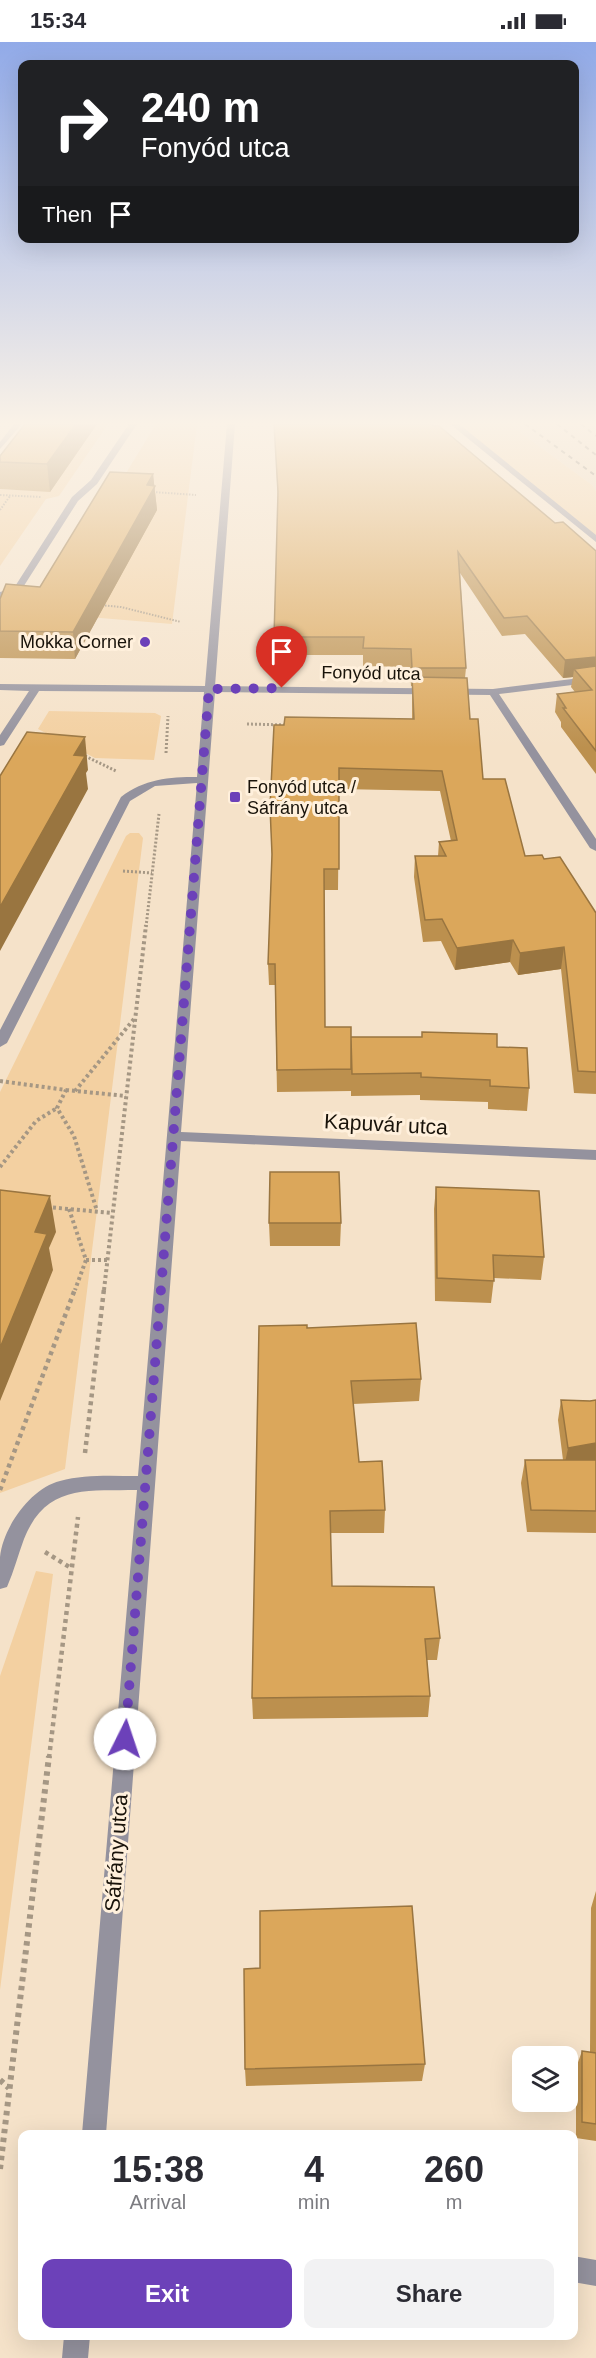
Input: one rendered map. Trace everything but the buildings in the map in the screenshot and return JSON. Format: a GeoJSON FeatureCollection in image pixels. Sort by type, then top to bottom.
{"type":"FeatureCollection","features":[{"type":"Feature","properties":{"kind":"street"},"geometry":{"type":"LineString","coordinates":[[0,595],[18,590],[54,532]]}},
{"type":"Feature","properties":{"kind":"street","name":"Sáfrány utca"},"geometry":{"type":"LineString","coordinates":[[94,2130],[222,532]]}},
{"type":"Feature","properties":{"kind":"street","name":"Fonyód utca"},"geometry":{"type":"LineString","coordinates":[[0,687],[493,692],[596,679]]}},
{"type":"Feature","properties":{"kind":"street"},"geometry":{"type":"LineString","coordinates":[[0,743],[36,688]]}},
{"type":"Feature","properties":{"kind":"street"},"geometry":{"type":"LineString","coordinates":[[493,692],[596,848]]}},
{"type":"Feature","properties":{"kind":"street"},"geometry":{"type":"LineString","coordinates":[[0,1042],[125,799],[136,789],[163,780],[202,780]]}},
{"type":"Feature","properties":{"kind":"street","name":"Kapuvár utca"},"geometry":{"type":"LineString","coordinates":[[174,1136],[596,1155]]}},
{"type":"Feature","properties":{"kind":"street"},"geometry":{"type":"LineString","coordinates":[[0,1581],[16,1536],[32,1506],[60,1488],[82,1484],[145,1483]]}},
{"type":"Feature","properties":{"kind":"street"},"geometry":{"type":"LineString","coordinates":[[578,2271],[596,2273]]}},
{"type":"Feature","properties":{"kind":"street"},"geometry":{"type":"LineString","coordinates":[[75,2358],[77,2340]]}},
{"type":"Feature","properties":{"kind":"path"},"geometry":{"type":"LineString","coordinates":[[99,605],[121,607],[181,622]]}},
{"type":"Feature","properties":{"kind":"path"},"geometry":{"type":"LineString","coordinates":[[0,2169],[82,1484],[168,724]]}},
{"type":"Feature","properties":{"kind":"path"},"geometry":{"type":"LineString","coordinates":[[247,724],[294,725]]}},
{"type":"Feature","properties":{"kind":"path"},"geometry":{"type":"LineString","coordinates":[[81,754],[122,775],[163,780]]}},
{"type":"Feature","properties":{"kind":"path"},"geometry":{"type":"LineString","coordinates":[[80,758],[90,759]]}},
{"type":"Feature","properties":{"kind":"path"},"geometry":{"type":"LineString","coordinates":[[75,1091],[135,1018]]}},
{"type":"Feature","properties":{"kind":"path"},"geometry":{"type":"LineString","coordinates":[[0,1081],[126,1096]]}},
{"type":"Feature","properties":{"kind":"path"},"geometry":{"type":"LineString","coordinates":[[0,1167],[36,1122],[57,1108],[66,1090]]}},
{"type":"Feature","properties":{"kind":"path"},"geometry":{"type":"LineString","coordinates":[[57,1108],[74,1136],[97,1211]]}},
{"type":"Feature","properties":{"kind":"path"},"geometry":{"type":"LineString","coordinates":[[46,1206],[112,1213]]}},
{"type":"Feature","properties":{"kind":"path"},"geometry":{"type":"LineString","coordinates":[[0,1490],[86,1260],[69,1209]]}},
{"type":"Feature","properties":{"kind":"path"},"geometry":{"type":"LineString","coordinates":[[86,1260],[107,1260]]}},
{"type":"Feature","properties":{"kind":"path"},"geometry":{"type":"LineString","coordinates":[[0,2080],[9,2088]]}},
{"type":"Feature","properties":{"kind":"shaded area"},"geometry":{"type":"Polygon","coordinates":[[[0,532],[23,532],[0,566],[0,532]]]}},
{"type":"Feature","properties":{"kind":"shaded area"},"geometry":{"type":"Polygon","coordinates":[[[86,532],[183,532],[172,624],[29,612],[86,532]]]}},
{"type":"Feature","properties":{"kind":"shaded area"},"geometry":{"type":"Polygon","coordinates":[[[587,532],[596,532],[596,539],[587,532]]]}},
{"type":"Feature","properties":{"kind":"shaded area"},"geometry":{"type":"Polygon","coordinates":[[[49,711],[155,713],[161,716],[154,760],[95,758],[38,729],[49,711]]]}},
{"type":"Feature","properties":{"kind":"shaded area"},"geometry":{"type":"Polygon","coordinates":[[[130,833],[139,833],[143,838],[65,1469],[0,1493],[0,1092],[126,836],[130,833]]]}},
{"type":"Feature","properties":{"kind":"shaded area"},"geometry":{"type":"Polygon","coordinates":[[[36,1571],[53,1574],[0,1990],[0,1676],[36,1571]]]}},
{"type":"Feature","properties":{"kind":"place","name":"Mokka Corner"},"geometry":{"type":"Point","coordinates":[145,642]}},
{"type":"Feature","properties":{"kind":"place","name":"Fonyód utca / Sáfrány utca"},"geometry":{"type":"Point","coordinates":[235,797]}},
{"type":"Feature","properties":{"kind":"route"},"geometry":{"type":"LineString","coordinates":[[125,1739],[209,689],[282,688]]}}]}
